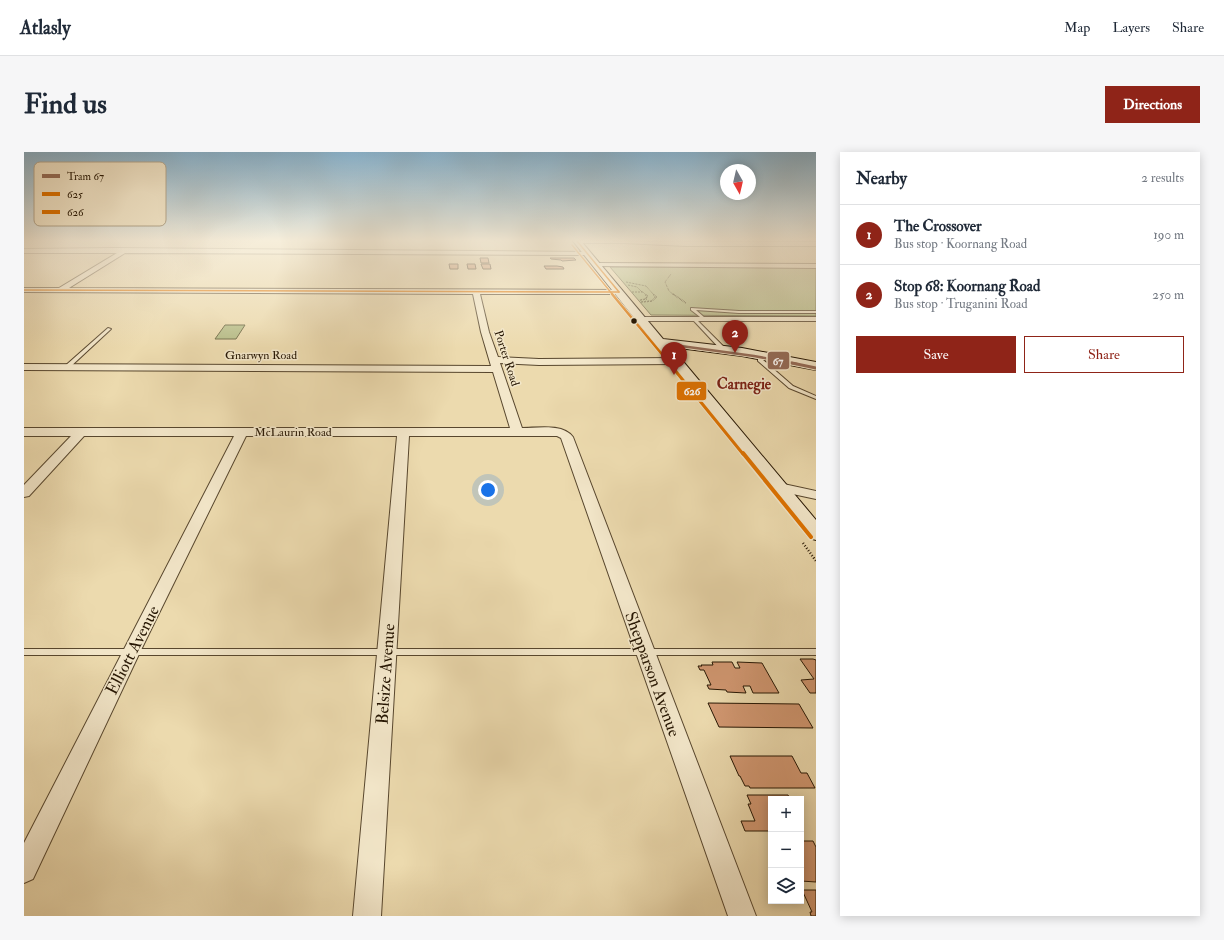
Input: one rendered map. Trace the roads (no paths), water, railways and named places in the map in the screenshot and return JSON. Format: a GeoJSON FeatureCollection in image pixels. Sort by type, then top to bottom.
{"type":"FeatureCollection","features":[{"type":"Feature","properties":{"kind":"street"},"geometry":{"type":"LineString","coordinates":[[61,290],[83,277]]}},
{"type":"Feature","properties":{"kind":"street"},"geometry":{"type":"LineString","coordinates":[[610,277],[621,286],[648,319],[663,344],[676,361],[816,533]]}},
{"type":"Feature","properties":{"kind":"street"},"geometry":{"type":"LineString","coordinates":[[24,290],[476,292],[621,286]]}},
{"type":"Feature","properties":{"kind":"street","name":"Porter Road"},"geometry":{"type":"LineString","coordinates":[[476,292],[485,332],[517,432]]}},
{"type":"Feature","properties":{"kind":"street"},"geometry":{"type":"LineString","coordinates":[[648,319],[816,319]]}},
{"type":"Feature","properties":{"kind":"street"},"geometry":{"type":"LineString","coordinates":[[663,344],[724,350],[780,358],[816,368]]}},
{"type":"Feature","properties":{"kind":"street"},"geometry":{"type":"LineString","coordinates":[[663,344],[816,368]]}},
{"type":"Feature","properties":{"kind":"street","name":"Gnarwyn Road"},"geometry":{"type":"LineString","coordinates":[[24,367],[496,365],[539,362],[676,361]]}},
{"type":"Feature","properties":{"kind":"street","name":"McLaurin Road"},"geometry":{"type":"LineString","coordinates":[[24,432],[562,433]]}},
{"type":"Feature","properties":{"kind":"street"},"geometry":{"type":"LineString","coordinates":[[24,493],[29,482],[80,432]]}},
{"type":"Feature","properties":{"kind":"street","name":"Elliott Avenue"},"geometry":{"type":"LineString","coordinates":[[24,870],[131,652],[242,432]]}},
{"type":"Feature","properties":{"kind":"street","name":"Belsize Avenue"},"geometry":{"type":"LineString","coordinates":[[368,916],[403,432]]}},
{"type":"Feature","properties":{"kind":"street","name":"Shepparson Avenue"},"geometry":{"type":"LineString","coordinates":[[562,433],[567,438],[742,916]]}},
{"type":"Feature","properties":{"kind":"street"},"geometry":{"type":"LineString","coordinates":[[779,487],[816,496]]}},
{"type":"Feature","properties":{"kind":"street"},"geometry":{"type":"LineString","coordinates":[[792,503],[816,496]]}},
{"type":"Feature","properties":{"kind":"lane"},"geometry":{"type":"LineString","coordinates":[[704,319],[692,308],[739,312],[816,312]]}},
{"type":"Feature","properties":{"kind":"lane"},"geometry":{"type":"LineString","coordinates":[[694,319],[724,350]]}},
{"type":"Feature","properties":{"kind":"lane"},"geometry":{"type":"LineString","coordinates":[[68,367],[109,329]]}},
{"type":"Feature","properties":{"kind":"lane"},"geometry":{"type":"LineString","coordinates":[[760,360],[791,387],[816,398]]}},
{"type":"Feature","properties":{"kind":"lane"},"geometry":{"type":"LineString","coordinates":[[24,652],[816,652]]}},
{"type":"Feature","properties":{"kind":"tram line","name":"67"},"geometry":{"type":"LineString","coordinates":[[681,346],[754,356],[816,368]]}},
{"type":"Feature","properties":{"kind":"place","name":"Stop 68: Koornang Road"},"geometry":{"type":"Point","coordinates":[735,353]}},
{"type":"Feature","properties":{"kind":"place","name":"The Crossover"},"geometry":{"type":"Point","coordinates":[674,375]}},
{"type":"Feature","properties":{"kind":"district","name":"Carnegie"},"geometry":{"type":"Point","coordinates":[744,384]}}]}
